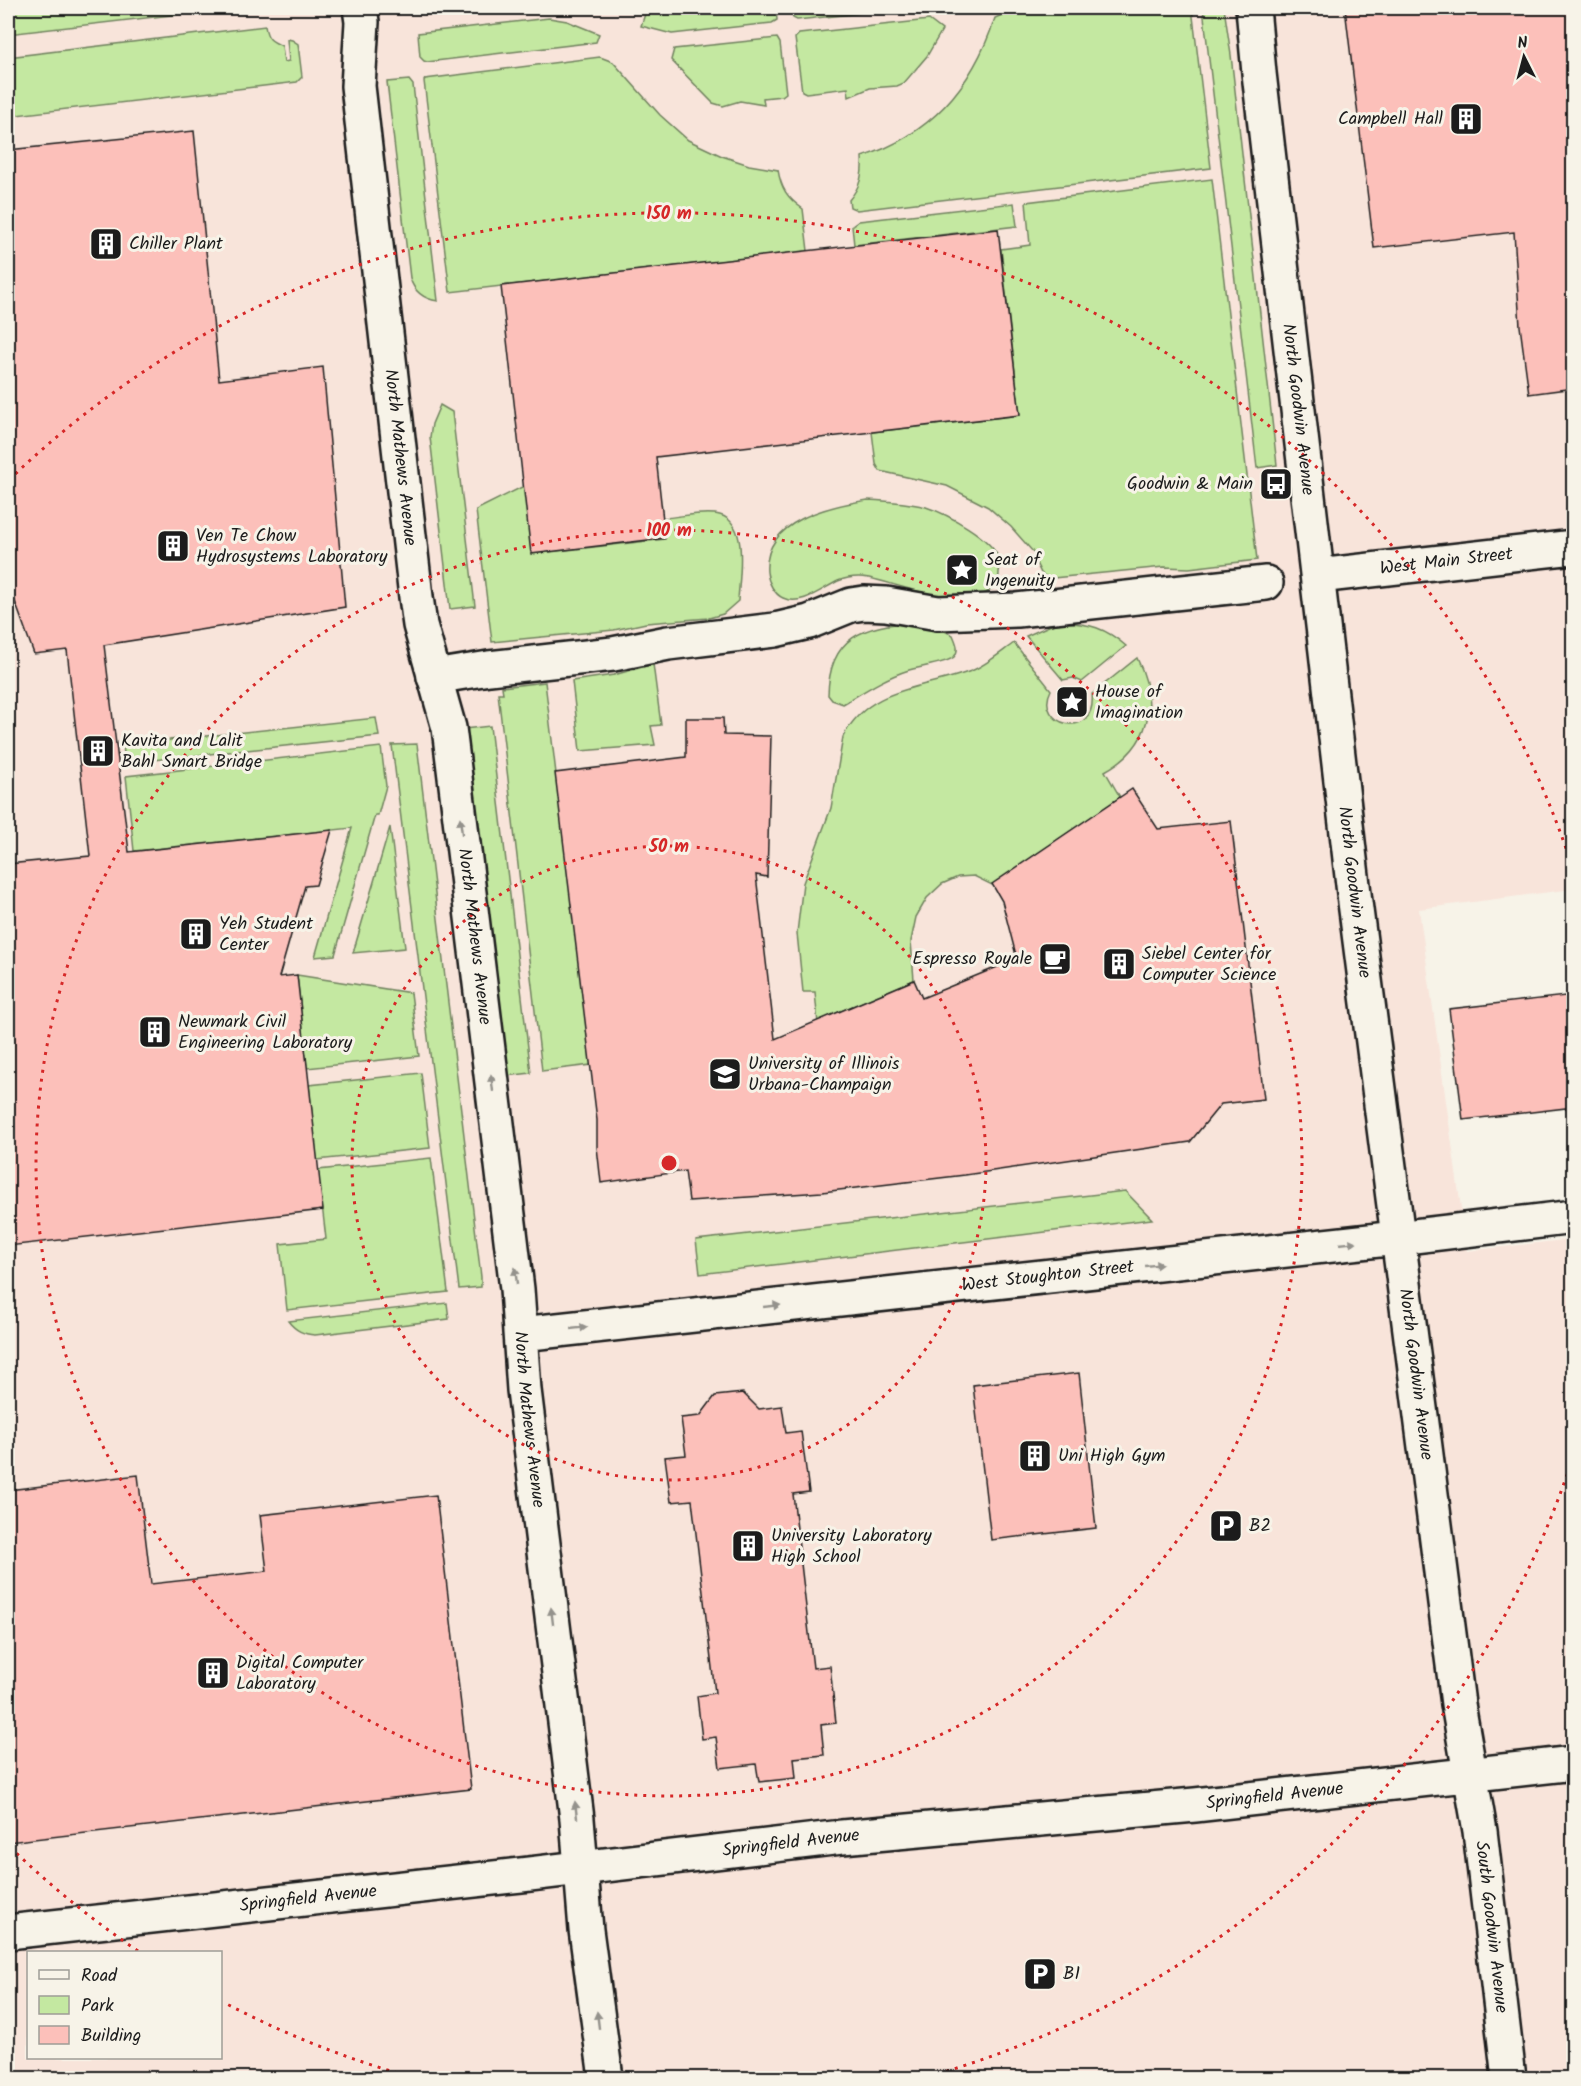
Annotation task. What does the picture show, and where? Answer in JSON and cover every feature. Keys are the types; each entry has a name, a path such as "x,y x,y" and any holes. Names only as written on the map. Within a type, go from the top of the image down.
{"street":[{"name":"North Mathews Avenue","path":"360,8 362,22 358,86 420,625 449,728 518,1290 524,1390 578,1819 586,1930 606,2079"},
{"name":"North Goodwin Avenue","path":"1254,8 1355,902 1458,1704 1470,1774"},
{"name":"West Main Street","path":"1318,576 1574,547"},
{"path":"434,677 489,668 614,654 658,644 775,630 809,622 851,605 864,603 886,604 938,613 1017,610 1266,583"},
{"name":"West Stoughton Street","path":"520,1334 1574,1217"},
{"name":"Springfield Avenue","path":"8,1932 842,1837 1195,1805 1574,1763"},
{"name":"South Goodwin Avenue","path":"1470,1774 1480,1831 1509,2079"}],"shaded area":[{"name":"University of Illinois Urbana-Champaign","path":"8,8 1573,8 1573,889 1419,909 1467,1251 1573,1239 1573,2078 8,2078"}],"green space":[{"path":"8,8 232,8 8,34"},
{"path":"651,8 776,8 777,20 772,23 672,34 641,26 646,11"},
{"path":"790,8 909,8 797,20 793,18"},
{"path":"1041,8 1192,8 1211,168 857,210 850,207 849,200 860,180 862,157 908,136 946,105 975,65 995,18 1011,11"},
{"path":"1203,8 1224,8 1231,55 1277,465 1257,468"},
{"path":"549,18 567,21 599,34 596,42 427,62 420,57 418,33"},
{"path":"929,20 942,30 927,56 904,83 897,86 870,88 849,97 848,88 806,93 802,91 795,38 799,34"},
{"path":"265,26 270,39 282,46 284,62 289,61 287,39 298,44 302,77 297,82 8,116 8,57"},
{"path":"777,38 780,43 786,93 782,96 763,98 764,105 740,101 723,106 713,103 671,60 674,49"},
{"path":"600,57 613,62 660,115 688,140 722,156 749,165 778,170 786,192 803,209 808,251 450,292 425,79"},
{"path":"409,80 413,85 438,301 420,294 410,278 387,82"},
{"path":"1212,179 1257,560 1189,568 1164,567 1053,578 1041,573 1034,553 1011,527 988,507 947,486 880,471 876,464 872,432 1020,415 1001,249 1030,245 1026,202"},
{"path":"1014,203 1017,226 854,245 852,226 859,221"},
{"path":"440,405 452,412 475,606 450,609 430,437 432,424"},
{"path":"524,486 532,554 665,539 663,518 715,514 726,518 734,526 740,550 738,601 723,614 709,618 646,623 614,630 492,642 476,510"},
{"path":"868,500 926,507 967,527 987,543 999,559 999,579 996,585 985,594 953,598 857,577 838,581 797,600 783,598 774,591 767,572 769,554 776,540 787,528 818,512"},
{"path":"914,622 932,625 953,635 957,649 954,657 891,677 843,704 832,700 828,695 830,675 842,647 865,631"},
{"path":"1062,623 1097,628 1112,635 1126,646 1082,682 1073,678 1063,680 1026,636 1051,625"},
{"path":"1014,643 1051,690 1048,702 1051,712 1057,720 1067,724 1085,719 1091,709 1092,694 1137,658 1148,691 1149,707 1146,722 1141,736 1132,749 1105,771 1120,797 992,885 974,876 958,877 942,884 927,898 916,917 911,941 914,980 834,1014 818,1024 815,992 803,992 797,933 803,883 831,808 843,737 854,720 883,698 971,671"},
{"path":"653,664 661,725 651,726 655,745 580,751 572,681 614,675"},
{"path":"545,682 591,1065 542,1071 498,693 503,693 502,687"},
{"path":"376,718 379,736 125,763 123,745"},
{"path":"490,726 531,1073 506,1076 464,729"},
{"path":"417,744 481,1287 459,1289 392,745"},
{"path":"381,747 386,786 378,815 375,815 335,955 315,957 352,828 134,851 126,776"},
{"path":"390,827 405,948 353,953"},
{"path":"297,975 411,993 419,1056 307,1068"},
{"path":"421,1073 430,1148 317,1160 309,1085"},
{"path":"431,1158 448,1292 287,1310 280,1244 326,1239 318,1170"},
{"path":"1125,1191 1152,1219 700,1274 696,1240"},
{"path":"447,1303 449,1319 315,1335 300,1331 288,1321"}],"building":[{"name":"Campbell Hall","path":"1345,8 1574,8 1574,388 1529,394 1520,326 1514,232 1374,248"},
{"path":"194,131 219,380 323,367 345,607 104,645 129,852 332,830 316,885 305,886 279,977 297,975 323,1210 8,1246 8,864 90,856 67,650 34,654 8,582 8,150"},
{"path":"998,229 1020,415 656,457 665,538 531,554 501,286"},
{"name":"Siebel Center for Computer Science","path":"686,718 723,718 724,735 771,736 767,877 756,875 775,1039 914,980 922,998 1017,959 1002,901 992,884 1132,789 1158,829 1231,821 1264,1099 1221,1104 1190,1142 965,1175 822,1192 689,1201 685,1171 601,1183 597,1120 555,773 686,757"},
{"path":"1574,995 1574,1107 1463,1120 1449,1009"},
{"name":"Uni High Gym","path":"1079,1373 1096,1528 991,1540 973,1385"},
{"name":"University Laboratory High School","path":"743,1393 759,1409 782,1406 786,1433 801,1431 809,1492 793,1494 813,1668 830,1666 836,1723 821,1725 824,1755 794,1758 796,1778 759,1782 756,1764 720,1768 716,1737 702,1739 697,1696 715,1693 692,1500 671,1502 665,1457 686,1455 681,1418 700,1416 715,1396"},
{"name":"Digital Computer Laboratory","path":"138,1475 151,1584 267,1571 260,1515 436,1495 471,1789 8,1842 8,1490"}],"place":[{"name":"Campbell Hall","path":"1466,119"},
{"name":"Chiller Plant","path":"106,244"},
{"name":"Goodwin & Main","path":"1276,484"},
{"name":"Ven Te Chow Hydrosystems Laboratory","path":"173,546"},
{"name":"Seat of Ingenuity","path":"962,570"},
{"name":"House of Imagination","path":"1072,702"},
{"name":"Kavita and Lalit Bahl Smart Bridge","path":"98,751"},
{"name":"Yeh Student Center","path":"196,934"},
{"name":"Espresso Royale","path":"1055,959"},
{"name":"Siebel Center for Computer Science","path":"1119,964"},
{"name":"Newmark Civil Engineering Laboratory","path":"155,1032"},
{"name":"University of Illinois Urbana-Champaign","path":"725,1074"},
{"name":"Uni High Gym","path":"1035,1456"},
{"name":"B2","path":"1226,1526"},
{"name":"University Laboratory High School","path":"748,1546"},
{"name":"Digital Computer Laboratory","path":"213,1673"},
{"name":"B1","path":"1040,1974"}]}
